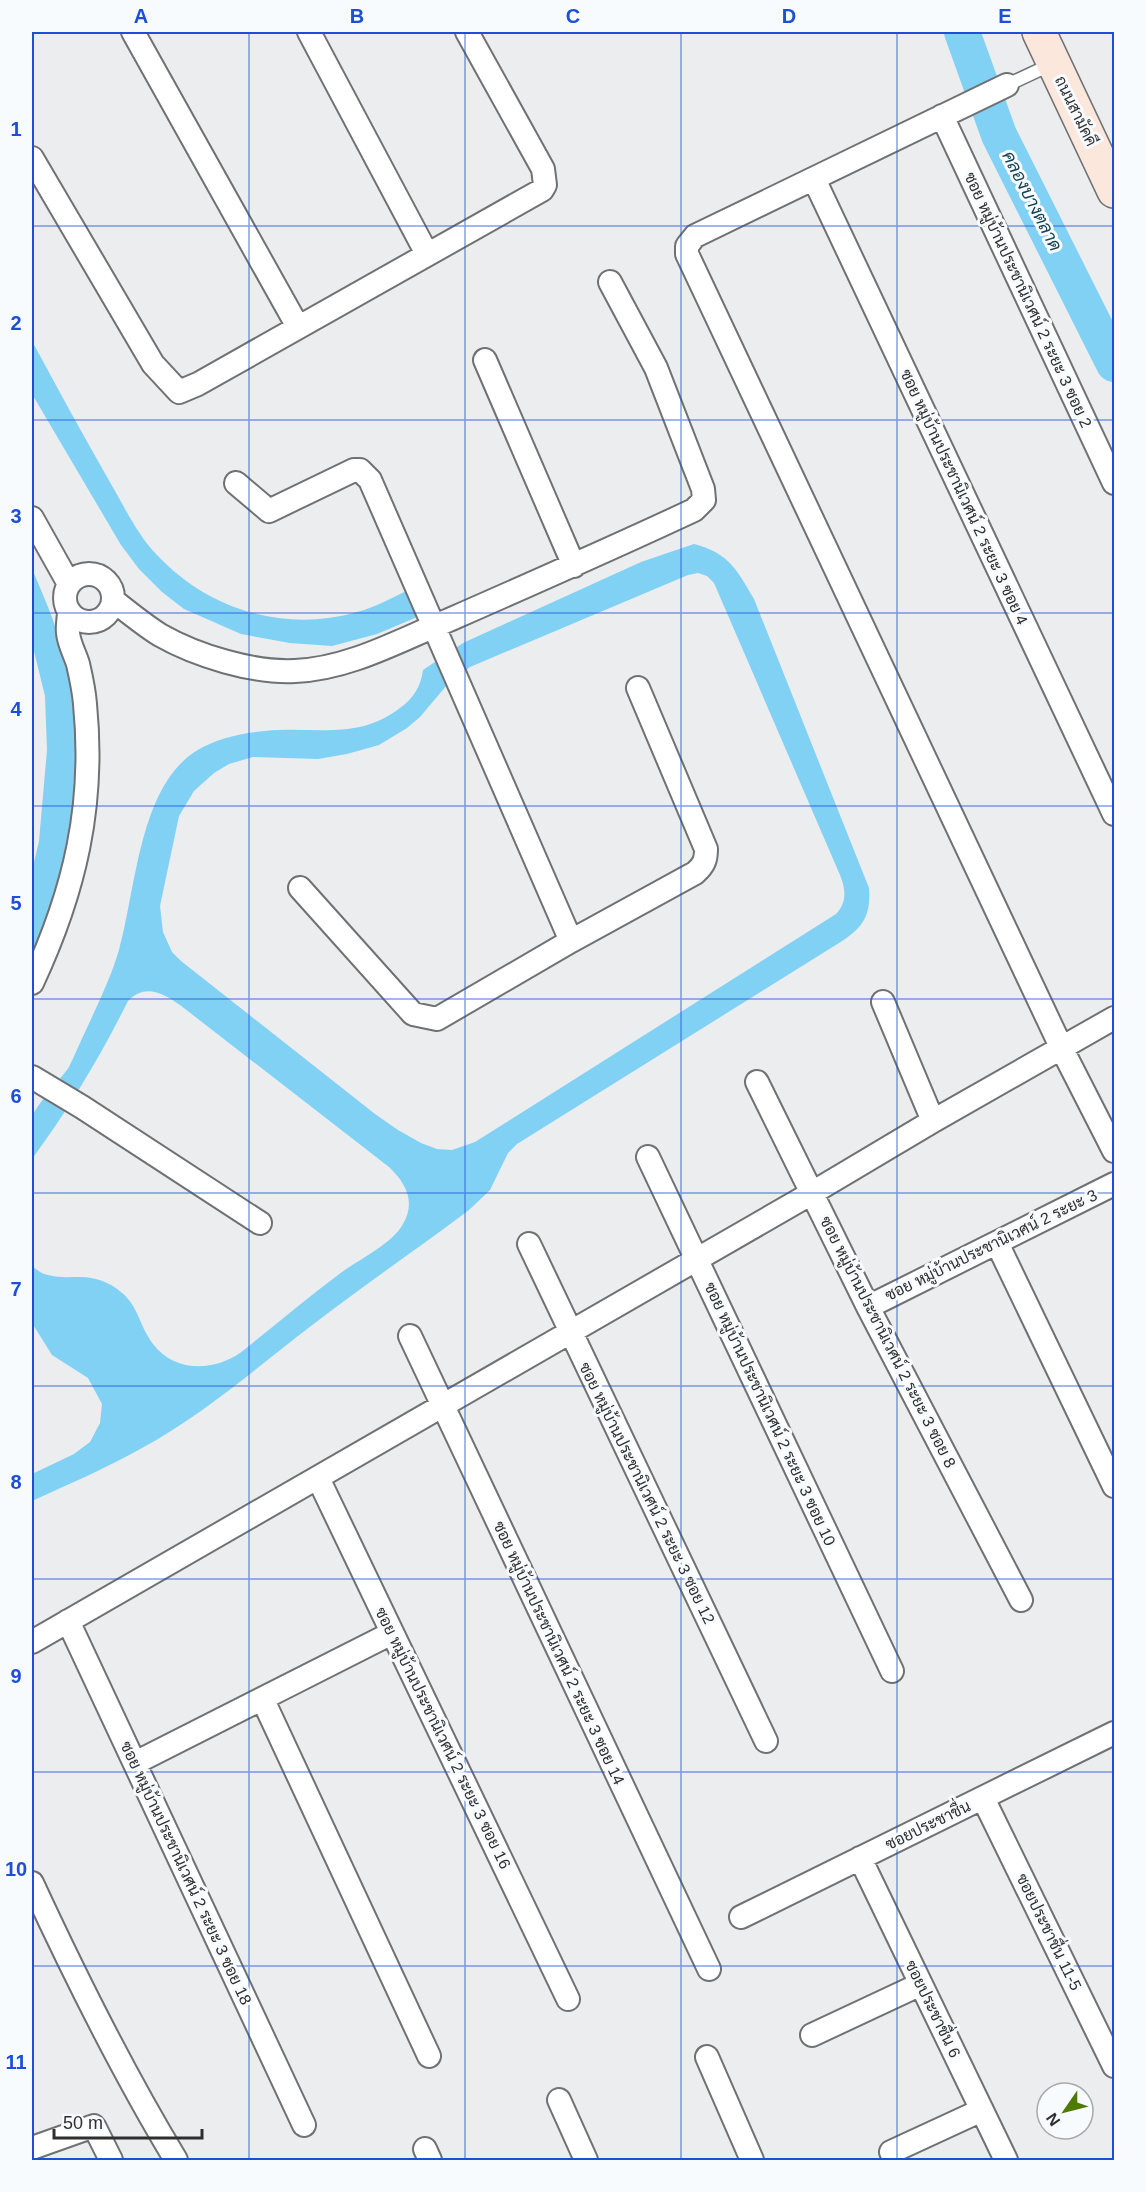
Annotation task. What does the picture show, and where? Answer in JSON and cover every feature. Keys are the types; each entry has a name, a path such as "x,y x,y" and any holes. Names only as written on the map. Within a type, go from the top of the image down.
{"main road":[{"name":"ถนนสามัคคี","path":"1039,32 1114,191"}],"street":[{"path":"133,32 298,327"},
{"path":"309,32 427,254"},
{"path":"32,158 153,364 178,392 198,384 536,195 545,184 543,169 477,35"},
{"path":"1007,85 695,236 687,246 687,254 1062,1049 1114,1151"},
{"name":"ซอย หมู่บ้านประชานิเวศน์ 2 ระยะ 3 ซอย 2","path":"942,116 1114,483"},
{"name":"ซอย หมู่บ้านประชานิเวศน์ 2 ระยะ 3 ซอย 4","path":"814,179 1114,814"},
{"path":"32,982 51,942 61,913 86,812 88,738 84,697 68,633 69,611 65,600 69,584 86,574 94,575 108,584 113,600 161,635 187,648 214,658 272,670 296,671 327,667 371,653 574,566 694,510 704,500 703,489 656,368 610,282"},
{"path":"485,360 574,566"},
{"path":"236,483 269,511 354,470 360,470 370,480 571,941"},
{"path":"32,518 69,584"},
{"path":"69,611 78,619 89,622 100,619 109,611 113,600"},
{"path":"300,888 413,1014 437,1019 571,941 695,873 703,866 706,857 705,849 638,688"},
{"path":"883,1002 933,1121"},
{"path":"32,1642 1114,1018"},
{"path":"36,1080 82,1107 260,1223"},
{"name":"ซอย หมู่บ้านประชานิเวศน์ 2 ระยะ 3 ซอย 8","path":"757,1082 868,1307 1021,1600"},
{"name":"ซอย หมู่บ้านประชานิเวศน์ 2 ระยะ 3 ซอย 10","path":"648,1157 892,1671"},
{"name":"ซอย หมู่บ้านประชานิเวศน์ 2 ระยะ 3","path":"868,1307 1114,1184"},
{"path":"998,1243 1114,1486"},
{"name":"ซอย หมู่บ้านประชานิเวศน์ 2 ระยะ 3 ซอย 12","path":"529,1245 766,1741"},
{"name":"ซอย หมู่บ้านประชานิเวศน์ 2 ระยะ 3 ซอย 14","path":"410,1336 709,1969"},
{"name":"ซอย หมู่บ้านประชานิเวศน์ 2 ระยะ 3 ซอย 16","path":"318,1478 568,1999"},
{"name":"ซอย หมู่บ้านประชานิเวศน์ 2 ระยะ 3 ซอย 18","path":"68,1621 304,2125"},
{"path":"135,1763 392,1633"},
{"path":"263,1700 429,2056"},
{"name":"ซอยประชาชื่น","path":"741,1917 982,1798 1113,1737"},
{"name":"ซอยประชาชื่น 11-5","path":"982,1798 1114,2066"},
{"name":"ซอยประชาชื่น 6","path":"860,1858 1006,2160"},
{"path":"32,1883 85,1996 141,2103 176,2160"},
{"path":"812,2035 921,1984"},
{"path":"707,2056 752,2160"},
{"path":"559,2100 586,2160"},
{"path":"891,2152 982,2110"},
{"path":"32,2148 94,2126 111,2160"}],"lane":[{"path":"1007,85 1053,63"}],"water":[{"path":"32,341 138,531 158,556 178,575 224,603 276,618 303,620 330,618 378,605 411,589 422,615 377,634 332,646 290,643 241,634 184,609 162,592 139,569 121,545 32,394"},
{"path":"694,544 716,552 731,564 742,579 754,599 869,888 869,906 864,920 854,932 839,943 517,1144 508,1153 490,1190 469,1210 187,1420 129,1455 32,1501 32,1474 74,1454 90,1442 100,1423 102,1404 88,1378 52,1355 32,1323 32,1266 40,1272 56,1277 94,1278 111,1285 133,1305 148,1336 162,1353 183,1364 207,1366 230,1359 240,1353 342,1272 392,1238 403,1224 409,1208 404,1186 389,1167 180,1005 161,994 147,991 141,992 128,1001 83,1082 32,1159 32,1118 42,1100 69,1067 108,980 125,926 142,842 162,789 177,767 196,751 221,739 265,731 352,728 368,725 384,718 405,704 412,696 418,687 423,670 463,643 641,562","holes":["698,573 707,576 714,583 840,875 844,896 842,905 836,914 475,1142 452,1150 437,1149 421,1143 375,1114 172,952 163,932 160,906 179,816 194,791 214,773 229,764 253,757 318,759 379,745 420,717 447,685 470,667 688,575"]},
{"path":"32,569 57,630 67,668 74,720 76,773 72,826 63,878 32,960 32,871 39,841 47,750 45,696 32,643"}],"waterway":[{"name":"คลองบางตลาด","path":"962,32 999,135 1114,364"}]}
